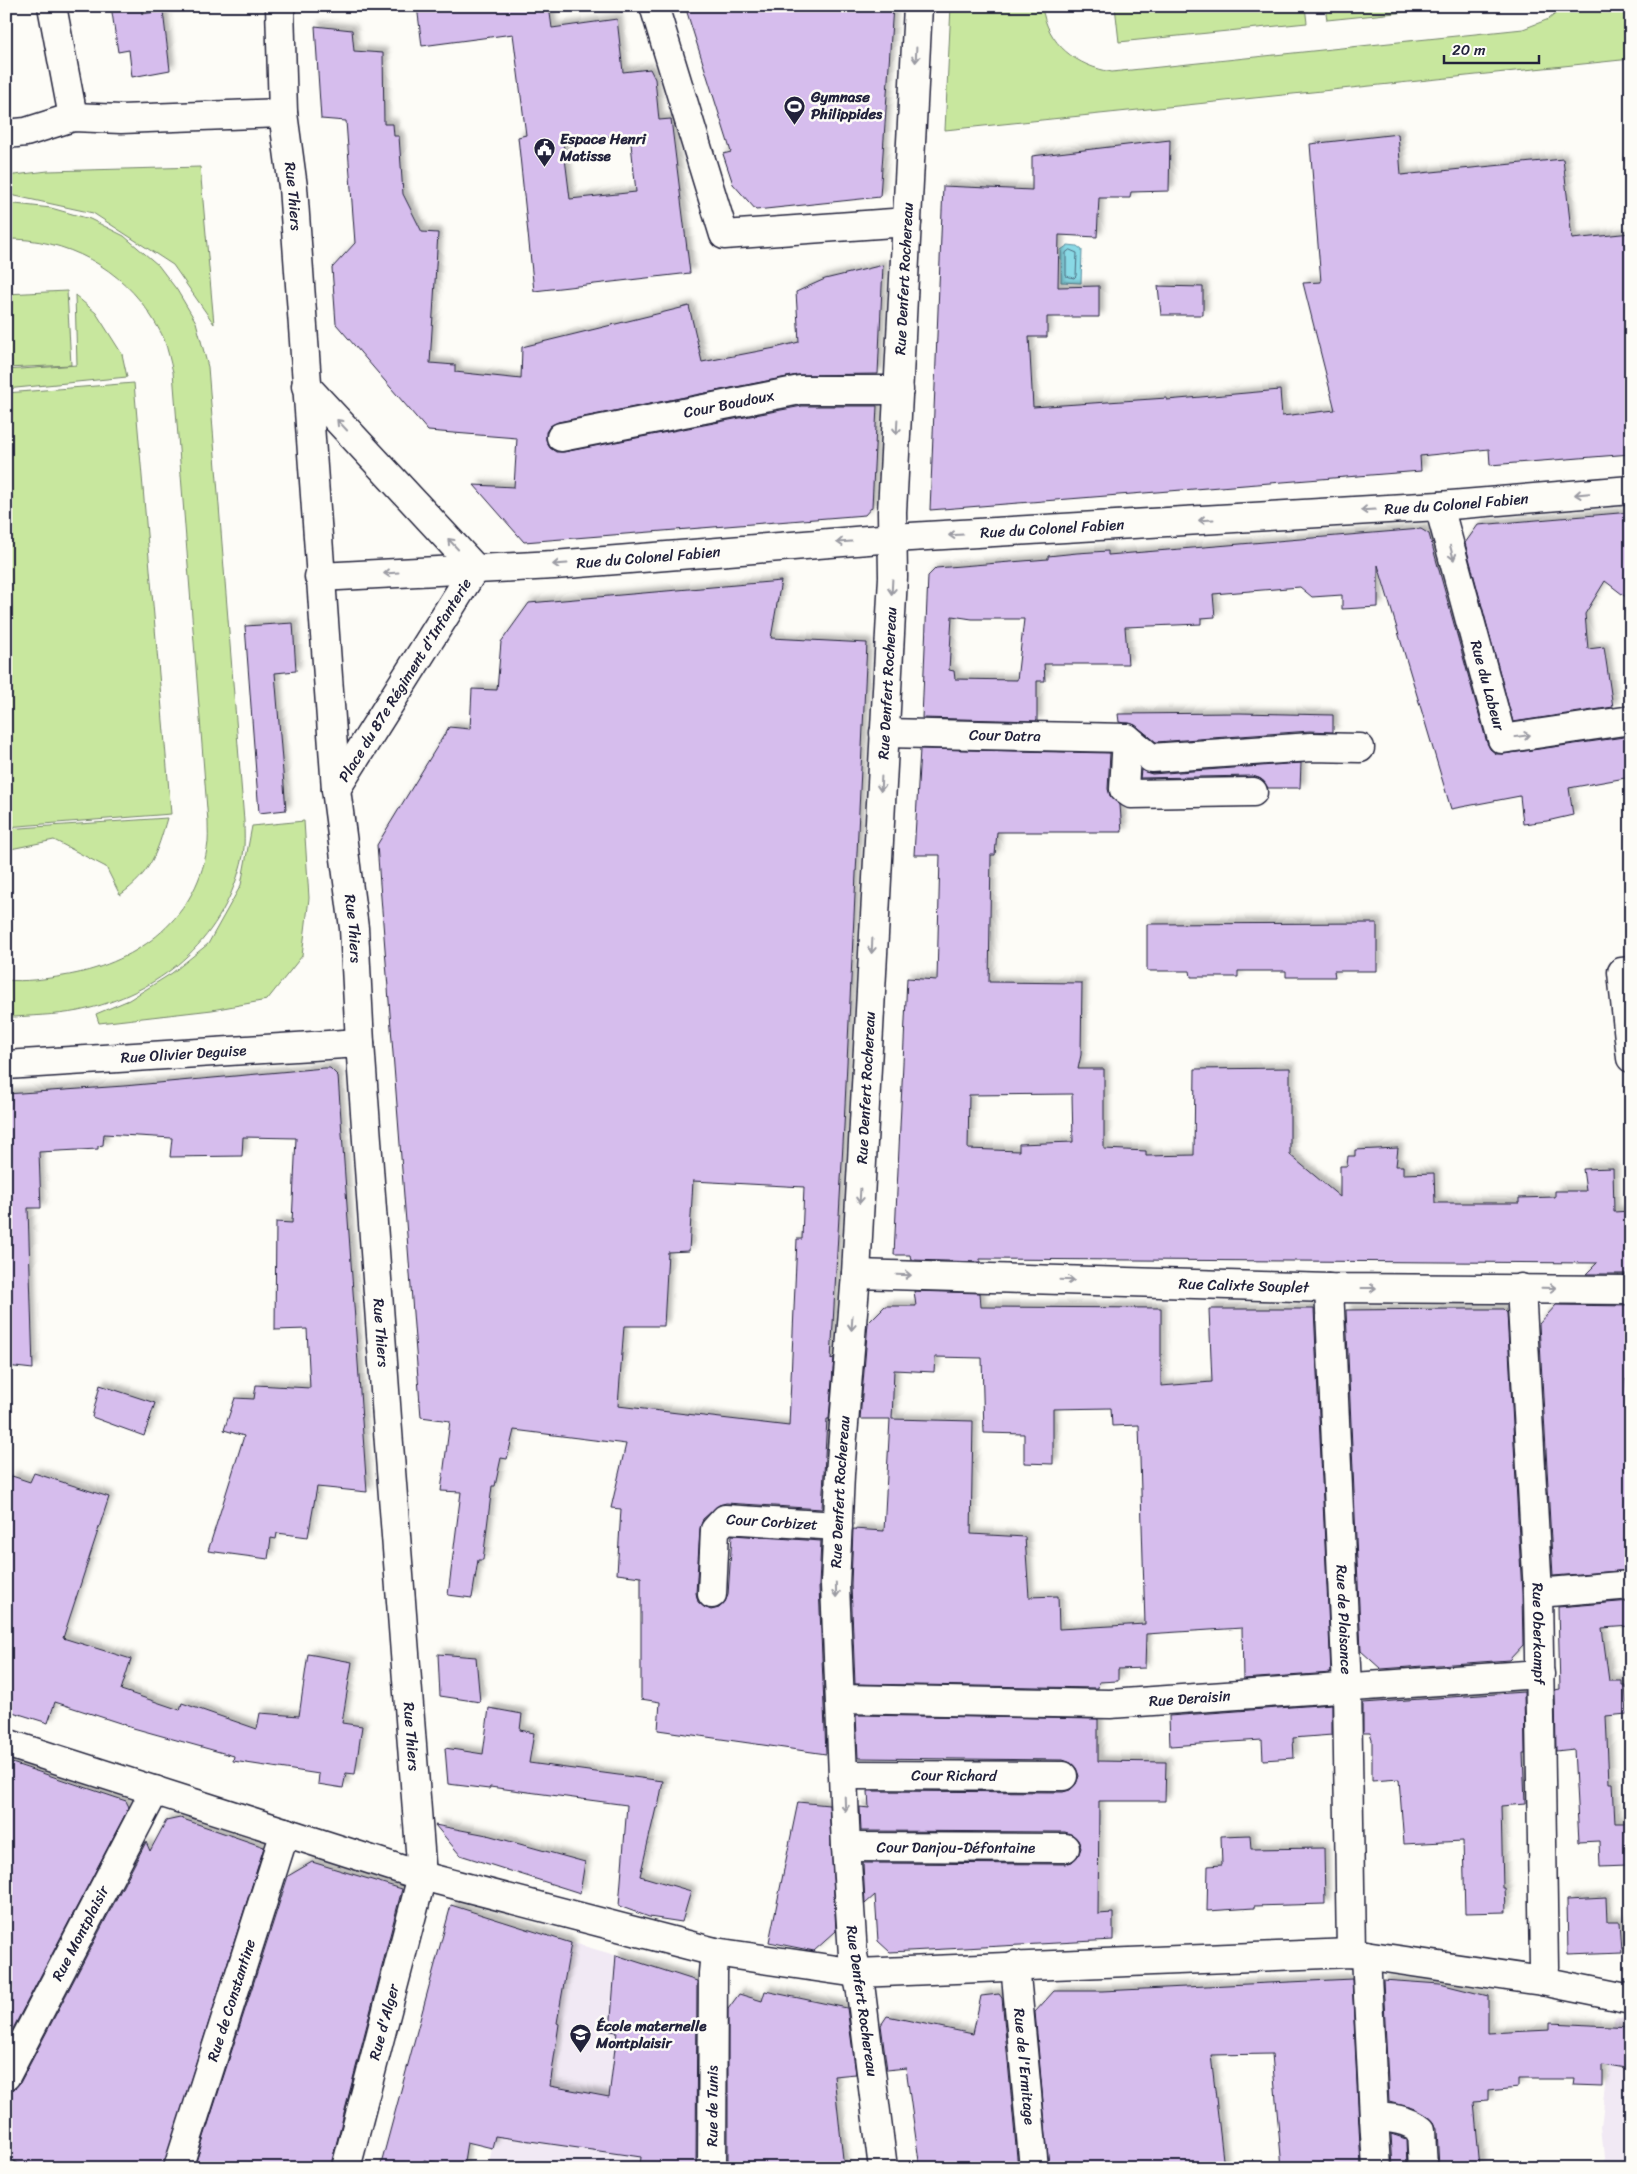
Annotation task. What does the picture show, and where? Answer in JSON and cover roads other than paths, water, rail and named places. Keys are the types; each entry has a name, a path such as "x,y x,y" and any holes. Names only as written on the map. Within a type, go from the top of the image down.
{"street":[{"path":"52,6 73,117"},
{"name":"Rue Thiers","path":"280,6 282,113 293,187 306,386"},
{"path":"654,6 724,235 907,222"},
{"name":"Rue Denfert Rochereau","path":"883,2168 861,1992 853,1955 846,1847 835,1585 856,1274 893,577 892,512 918,6"},
{"path":"6,134 26,132 73,117 121,119 282,113"},
{"name":"Place du 87e Régiment d'Infanterie","path":"306,386 475,568"},
{"name":"Place du 87e Régiment d'Infanterie","path":"306,386 336,790"},
{"name":"Cour Boudoux","path":"561,436 800,390 899,390"},
{"name":"Rue du Colonel Fabien","path":"475,568 554,565 893,538 1439,506 1631,490"},
{"name":"Rue du Labeur","path":"1439,506 1502,739 1631,720"},
{"name":"Place du 87e Régiment d'Infanterie","path":"319,577 475,568"},
{"name":"Place du 87e Régiment d'Infanterie","path":"336,790 475,568"},
{"name":"Cour Datra","path":"884,733 1127,738"},
{"path":"1127,738 1152,758 1311,747 1360,748"},
{"path":"1127,738 1124,790 1131,794 1253,792"},
{"name":"Rue Thiers","path":"336,790 354,928 360,1043 422,1876"},
{"path":"1631,970 1622,972 1631,1058"},
{"name":"Rue Olivier Deguise","path":"6,1065 360,1043"},
{"name":"Rue Calixte Souplet","path":"856,1274 1329,1288 1631,1290"},
{"name":"Rue de Plaisance","path":"1329,1288 1359,1954 1377,2168"},
{"name":"Rue Oberkampf","path":"1521,1288 1538,1593 1544,1966 1542,1981"},
{"name":"Cour Corbizet","path":"712,1594 715,1530 725,1519 838,1526"},
{"path":"1538,1593 1631,1585"},
{"name":"Rue Deraisin","path":"840,1699 1110,1704 1540,1674"},
{"path":"6,1743 422,1876 715,1952 856,1973 1359,1954 1542,1981 1631,1999"},
{"name":"Cour Richard","path":"844,1775 1063,1776"},
{"name":"Rue Montplaisir","path":"6,2076 155,1790"},
{"name":"Rue de Constantine","path":"178,2168 285,1832"},
{"name":"Cour Danjou-Défontaine","path":"846,1847 1066,1848"},
{"name":"Rue d'Alger","path":"346,2168 422,1876"},
{"name":"Rue de Tunis","path":"712,2168 713,1972 715,1952"},
{"name":"Rue de l'Ermitage","path":"1015,1966 1034,2168"},
{"path":"1374,2117 1411,2123 1421,2130 1424,2168"}],"water":[{"path":"1068,245 1077,246 1082,250 1081,283 1061,282 1061,250"}],"place":[{"name":"Gymnase Philippides","path":"795,125"},
{"name":"Espace Henri Matisse","path":"544,167"},
{"name":"École maternelle Montplaisir","path":"580,2054"}]}
